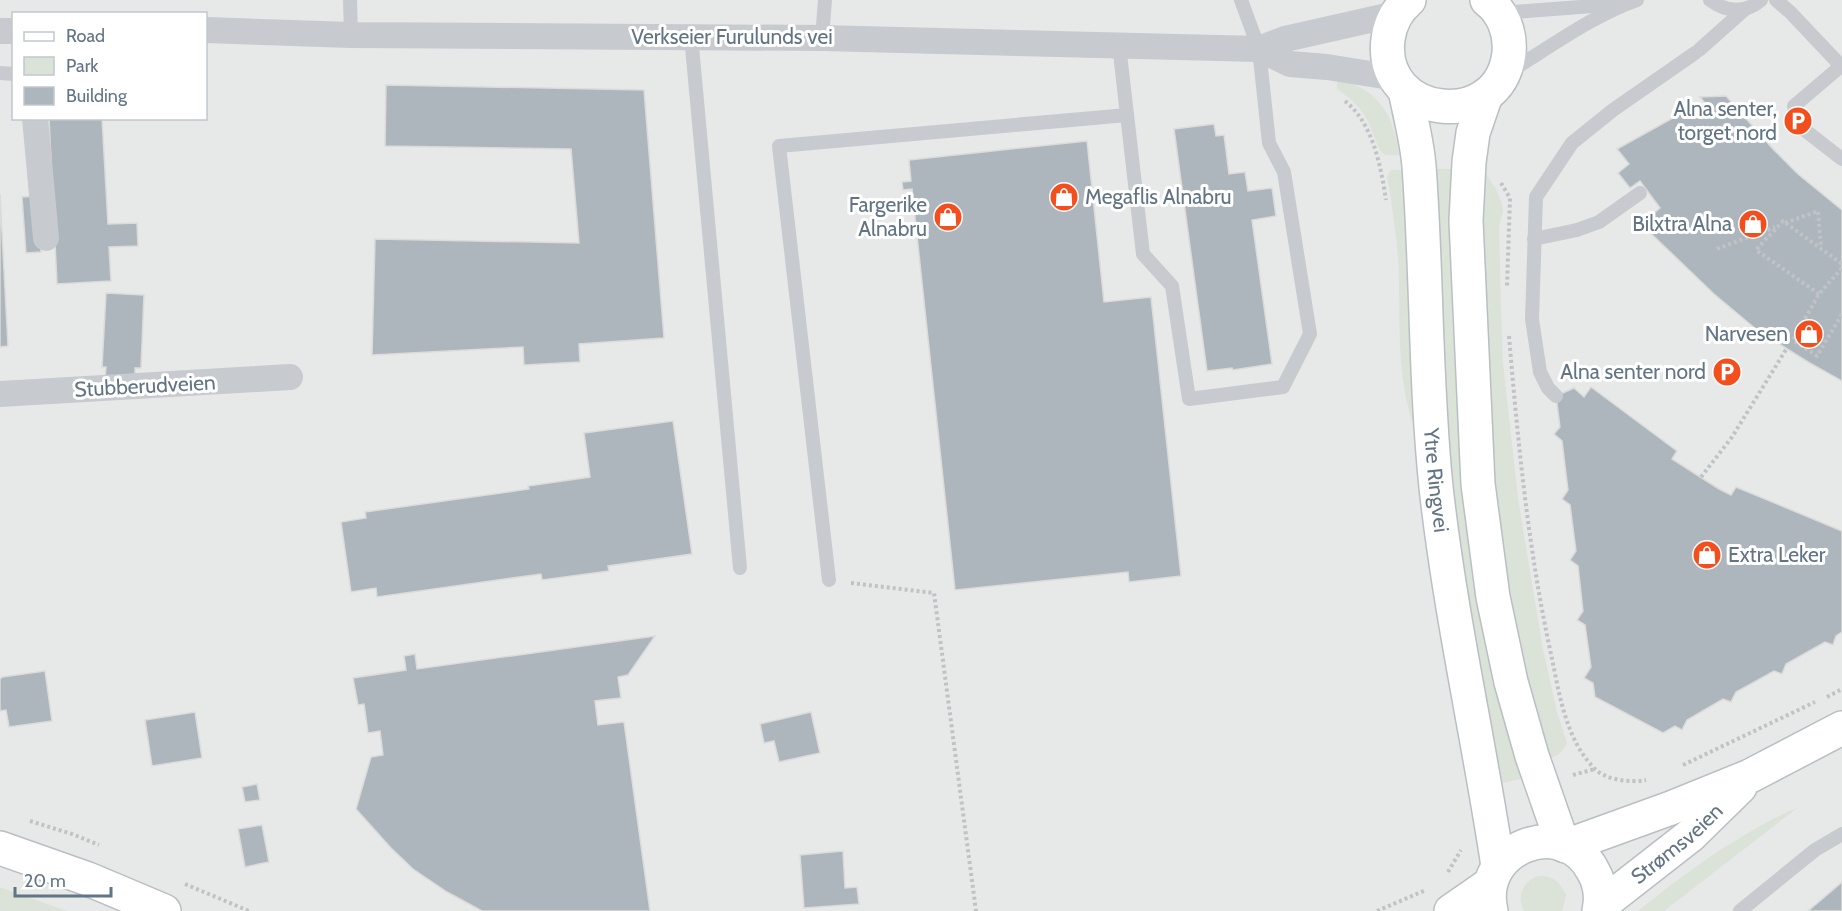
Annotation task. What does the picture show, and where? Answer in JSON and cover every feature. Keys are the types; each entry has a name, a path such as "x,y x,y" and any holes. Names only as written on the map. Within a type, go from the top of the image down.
{"main road":[{"name":"Ytre Ringvei","path":"1492,4 1507,28 1510,44 1508,61 1473,133 1468,162 1466,221 1478,484 1493,597 1510,682 1532,756 1565,845"},
{"name":"Ytre Ringvei","path":"1403,7 1389,30 1387,46 1389,63 1401,84 1419,164 1427,362 1437,487 1493,887"},
{"path":"1401,84 1419,100 1436,106 1453,107 1470,104 1494,86"},
{"name":"Strømsveien","path":"1565,845 1671,808 1750,776 1842,728"},
{"name":"Strømsveien","path":"1599,909 1691,835 1750,776"},
{"path":"1442,899 1493,887 1508,855 1520,847 1541,842 1565,845 1579,853 1590,864 1597,877 1600,892 1599,909"},
{"path":"0,848 88,879 164,911"}],"street":[{"name":"Verkseier Furulunds vei","path":"207,30 351,35 822,38 1259,49 1285,39 1403,7"},
{"name":"Verkseier Furulunds vei","path":"1259,49 1290,64 1348,70 1401,84"},
{"path":"35,120 45,238"},
{"name":"Stubberudveien","path":"0,394 290,377"}],"lane":[{"path":"350,0 351,35"},
{"path":"822,38 825,0"},
{"path":"1119,45 1143,254 1172,286 1189,399 1283,387 1310,334 1284,172 1269,143 1259,49 1240,0"},
{"path":"1710,0 1719,7 1744,10"},
{"path":"1556,396 1548,388 1540,372 1532,319 1536,197 1572,143 1613,110 1697,51 1744,10 1761,0"},
{"path":"1776,0 1842,67 1794,106 1797,124 1842,159"},
{"path":"1492,4 1631,2"},
{"path":"1494,86 1631,2"},
{"path":"691,36 740,568"},
{"path":"829,580 779,146 1127,115"},
{"path":"1534,239 1577,230 1599,222 1640,194"},
{"path":"1740,911 1815,850 1842,834"}],"path":[{"path":"1341,98 1360,116 1372,141 1379,164 1386,205"},
{"path":"1508,291 1510,198"},
{"path":"1718,249 1818,211 1821,247"},
{"path":"1819,294 1756,250 1783,221 1842,266 1819,294 1793,340 1817,356 1841,317"},
{"path":"1509,335 1530,544 1544,624 1564,711 1574,738 1595,769 1614,778 1643,781 1653,778"},
{"path":"1701,477 1732,436 1787,348"},
{"path":"829,580 934,593 976,911"},
{"path":"1673,770 1842,688"},
{"path":"1562,778 1595,769"},
{"path":"1447,872 1458,858 1463,845"},
{"path":"1377,911 1442,899"}],"shaded area":[{"path":"0,0 1842,0 1842,911 68,911 0,887"}],"green space":[{"path":"1337,82 1363,89 1383,107 1395,134 1399,155 1386,155 1381,152 1361,110 1337,89"},
{"path":"1430,169 1455,169 1451,226 1452,317 1460,449 1524,778 1502,783 1478,668 1455,512 1444,397"},
{"path":"1391,170 1401,170 1405,206 1419,438 1407,401 1401,362 1398,256 1387,177"},
{"path":"1483,170 1496,189 1503,211 1499,226 1503,363 1518,499 1543,650 1557,712 1567,743 1560,753 1549,759 1536,721 1508,598 1496,503 1480,259"},
{"path":"1797,808 1664,911 1638,911 1714,854 1756,828"},
{"path":"1538,876 1552,878 1561,886 1566,895 1562,911 1524,911 1521,900 1522,890 1528,882"},
{"path":"0,887 68,911 0,911"}],"building":[{"path":"386,85 644,90 664,338 579,344 580,362 524,365 523,347 372,355 375,239 579,243 571,149 385,146"},
{"path":"1726,96 1798,174 1842,210 1842,381 1757,330 1714,294 1641,224 1660,208 1640,181 1630,188 1618,173 1629,164 1617,149 1696,105 1701,111 1708,107 1700,97"},
{"path":"49,120 102,120 108,224 137,223 138,246 109,247 111,281 57,284"},
{"path":"1214,124 1216,136 1224,135 1229,174 1245,172 1248,191 1272,188 1276,216 1252,220 1272,364 1207,371 1174,129"},
{"path":"1087,141 1104,302 1151,297 1181,576 1129,582 1128,572 955,590 912,189 903,190 902,182 911,181 909,160"},
{"path":"0,194 8,346 0,347"},
{"path":"37,196 41,252 26,253 22,197"},
{"path":"106,293 144,295 141,368 135,368 135,380 105,379 106,367 102,367"},
{"name":"Extra Leker","path":"1591,387 1677,451 1672,459 1719,489 1731,495 1736,487 1842,531 1842,632 1836,636 1833,645 1825,642 1786,664 1782,674 1774,671 1736,692 1731,702 1723,699 1687,720 1682,730 1675,726 1663,733 1595,697 1593,683 1584,678 1591,667 1585,625 1577,620 1583,611 1578,566 1570,560 1576,551 1570,505 1562,499 1568,490 1562,441 1554,434 1560,427 1556,396 1574,388 1584,397"},
{"path":"673,421 692,554 608,566 609,571 542,580 541,574 377,597 376,588 351,592 341,522 366,518 365,512 529,489 528,486 590,477 584,433"},
{"path":"655,636 628,675 618,677 621,698 595,701 598,725 624,722 650,911 482,911 447,892 413,869 356,809 371,757 383,755 380,731 368,733 364,704 358,705 353,678 406,670 404,656 415,654 417,669"},
{"path":"45,671 52,721 9,727 6,710 0,711 0,679"},
{"path":"195,712 202,758 152,766 145,720"},
{"path":"811,712 820,753 779,762 774,741 764,743 760,724"},
{"path":"257,784 260,800 245,802 242,787"},
{"path":"262,825 269,862 245,867 238,829"},
{"path":"843,851 845,888 857,887 859,904 804,908 800,855"},
{"path":"1842,882 1842,911 1808,911"}],"place":[{"name":"Alna senter, torget nord","path":"1798,121"},
{"name":"Megaflis Alnabru","path":"1064,197"},
{"name":"Fargerike Alnabru","path":"948,217"},
{"name":"Bilxtra Alna","path":"1753,224"},
{"name":"Narvesen","path":"1809,334"},
{"name":"Alna senter nord","path":"1727,372"},
{"name":"Extra Leker","path":"1707,555"}]}
